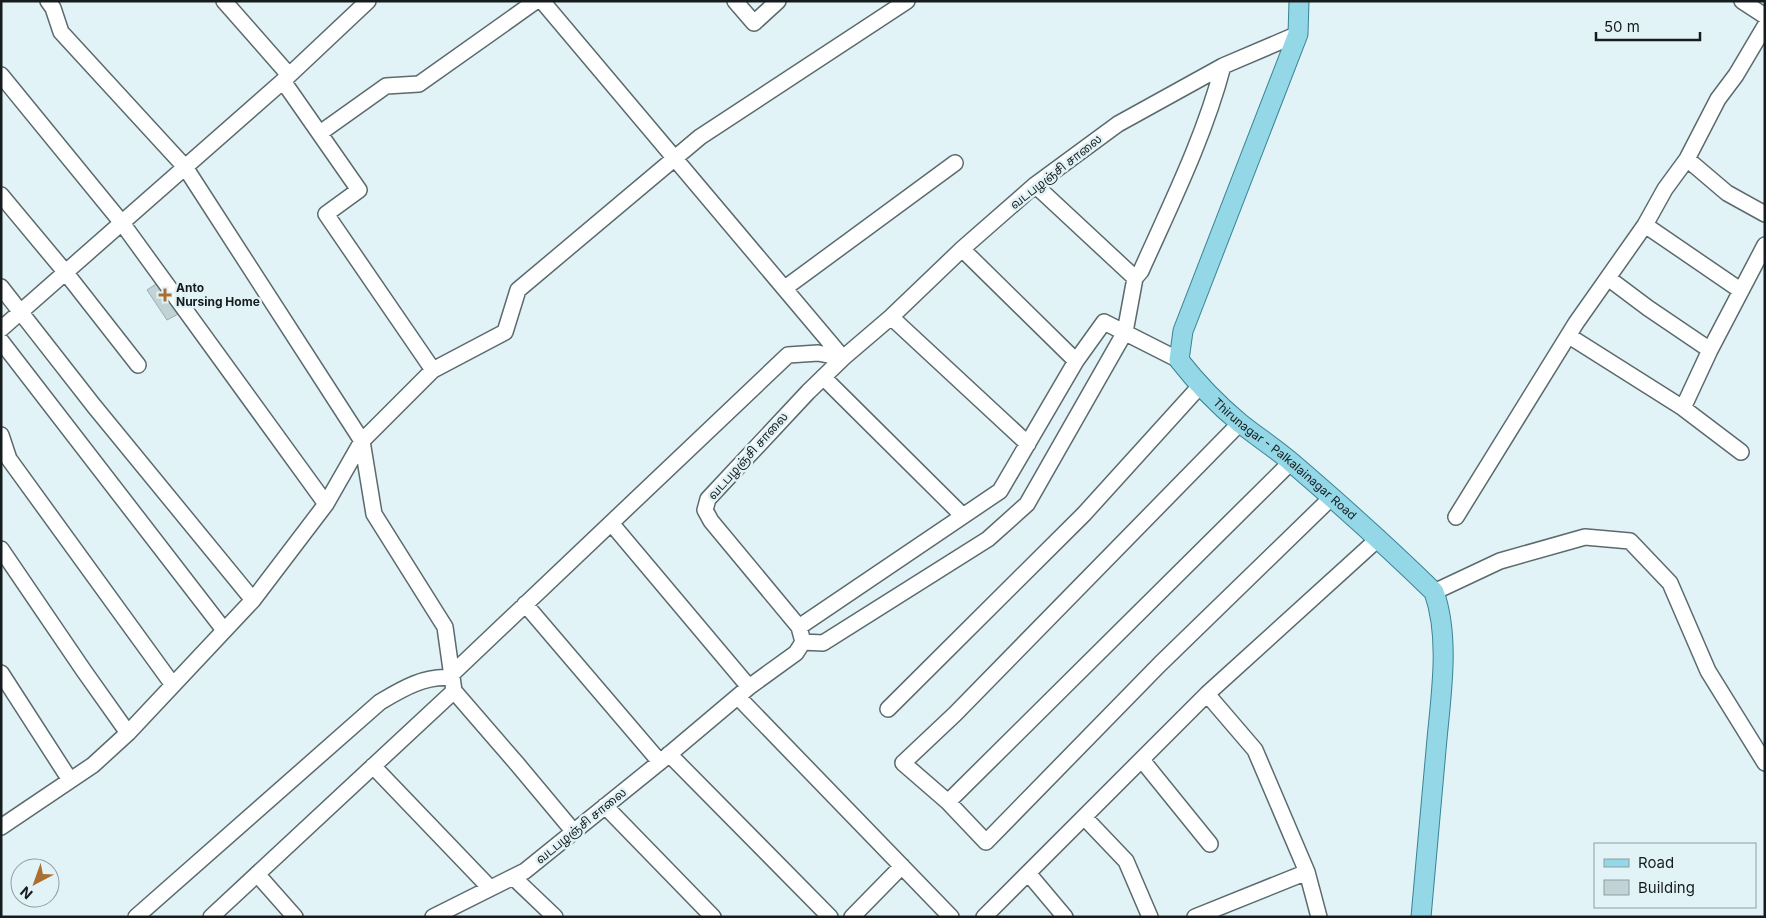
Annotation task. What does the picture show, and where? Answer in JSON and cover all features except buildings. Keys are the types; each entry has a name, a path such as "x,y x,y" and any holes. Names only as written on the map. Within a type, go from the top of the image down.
{"main road":[{"path":"1179,360 1183,331 1298,34 1303,2"},
{"name":"Thirunagar - Palkalainagar Road","path":"1179,360 1200,386 1240,423 1291,462 1332,497 1379,538 1434,592"},
{"path":"1421,917 1443,668 1441,622 1434,592"}],"street":[{"path":"48,1 53,8 62,32 185,168 362,442 374,514 445,627 453,681 518,765 574,832"},
{"path":"224,1 286,78 320,133 359,190 326,214 433,370"},
{"path":"1,329 286,78 368,1"},
{"path":"320,133 386,86 419,84 536,1"},
{"path":"542,1 844,358"},
{"path":"735,1 754,23 778,1"},
{"path":"1,827 93,765 128,733 252,600 326,504 362,442 433,370 506,332 518,290 700,137 906,1"},
{"path":"1742,1 1765,16"},
{"path":"1456,517 1569,336 1645,225 1666,189 1687,159 1718,99 1736,75 1765,26"},
{"name":"வடபழஞ்சி சாலை","path":"440,916 525,871 744,692 796,653 803,642 799,627 711,521 705,510 708,499 808,392 891,317 962,248 1034,185 1118,124 1223,66 1298,34"},
{"path":"803,642 823,643 988,540 1027,504 1125,332 1134,278 1141,271 1195,149 1214,99 1223,66"},
{"path":"1,75 122,223 326,504"},
{"path":"1687,159 1727,193 1765,214"},
{"path":"785,288 955,163"},
{"path":"1034,185 1134,278"},
{"path":"1,195 66,272 138,365"},
{"path":"1645,225 1740,290"},
{"path":"1683,408 1740,290 1765,245"},
{"path":"962,248 1076,361"},
{"path":"1608,278 1710,350"},
{"path":"1,287 94,406 252,600"},
{"path":"891,317 1028,444"},
{"path":"799,627 1000,491 1076,361 1104,322 1179,360"},
{"path":"1569,336 1683,408 1741,452"},
{"path":"1,341 224,630"},
{"path":"211,917 373,766 526,604 788,355 818,353 844,358"},
{"path":"823,378 962,516"},
{"path":"888,709 1084,514 1200,386"},
{"path":"1240,423 955,714 903,763 948,802 986,842 1160,664 1332,497"},
{"path":"1,435 10,459 173,685"},
{"path":"948,802 1291,462"},
{"path":"611,523 744,692 902,866 951,917"},
{"path":"1434,592 1500,561 1585,537 1630,541 1670,583 1708,671 1765,763"},
{"path":"984,917 1207,694 1379,538"},
{"path":"1,549 128,733"},
{"path":"526,604 665,758 830,917"},
{"path":"1,673 70,780"},
{"path":"136,917 380,702 412,684 443,677 453,681"},
{"path":"1207,694 1255,750 1307,872 1319,917"},
{"path":"1142,760 1210,844"},
{"path":"373,766 490,888"},
{"path":"606,806 713,917"},
{"path":"1084,816 1126,860 1150,917"},
{"path":"852,917 902,866"},
{"path":"1195,917 1217,913 1307,872"},
{"path":"1028,873 1065,917"},
{"path":"257,874 295,917"},
{"path":"513,877 555,917"}],"place":[{"name":"Anto Nursing Home","path":"165,295"}]}
